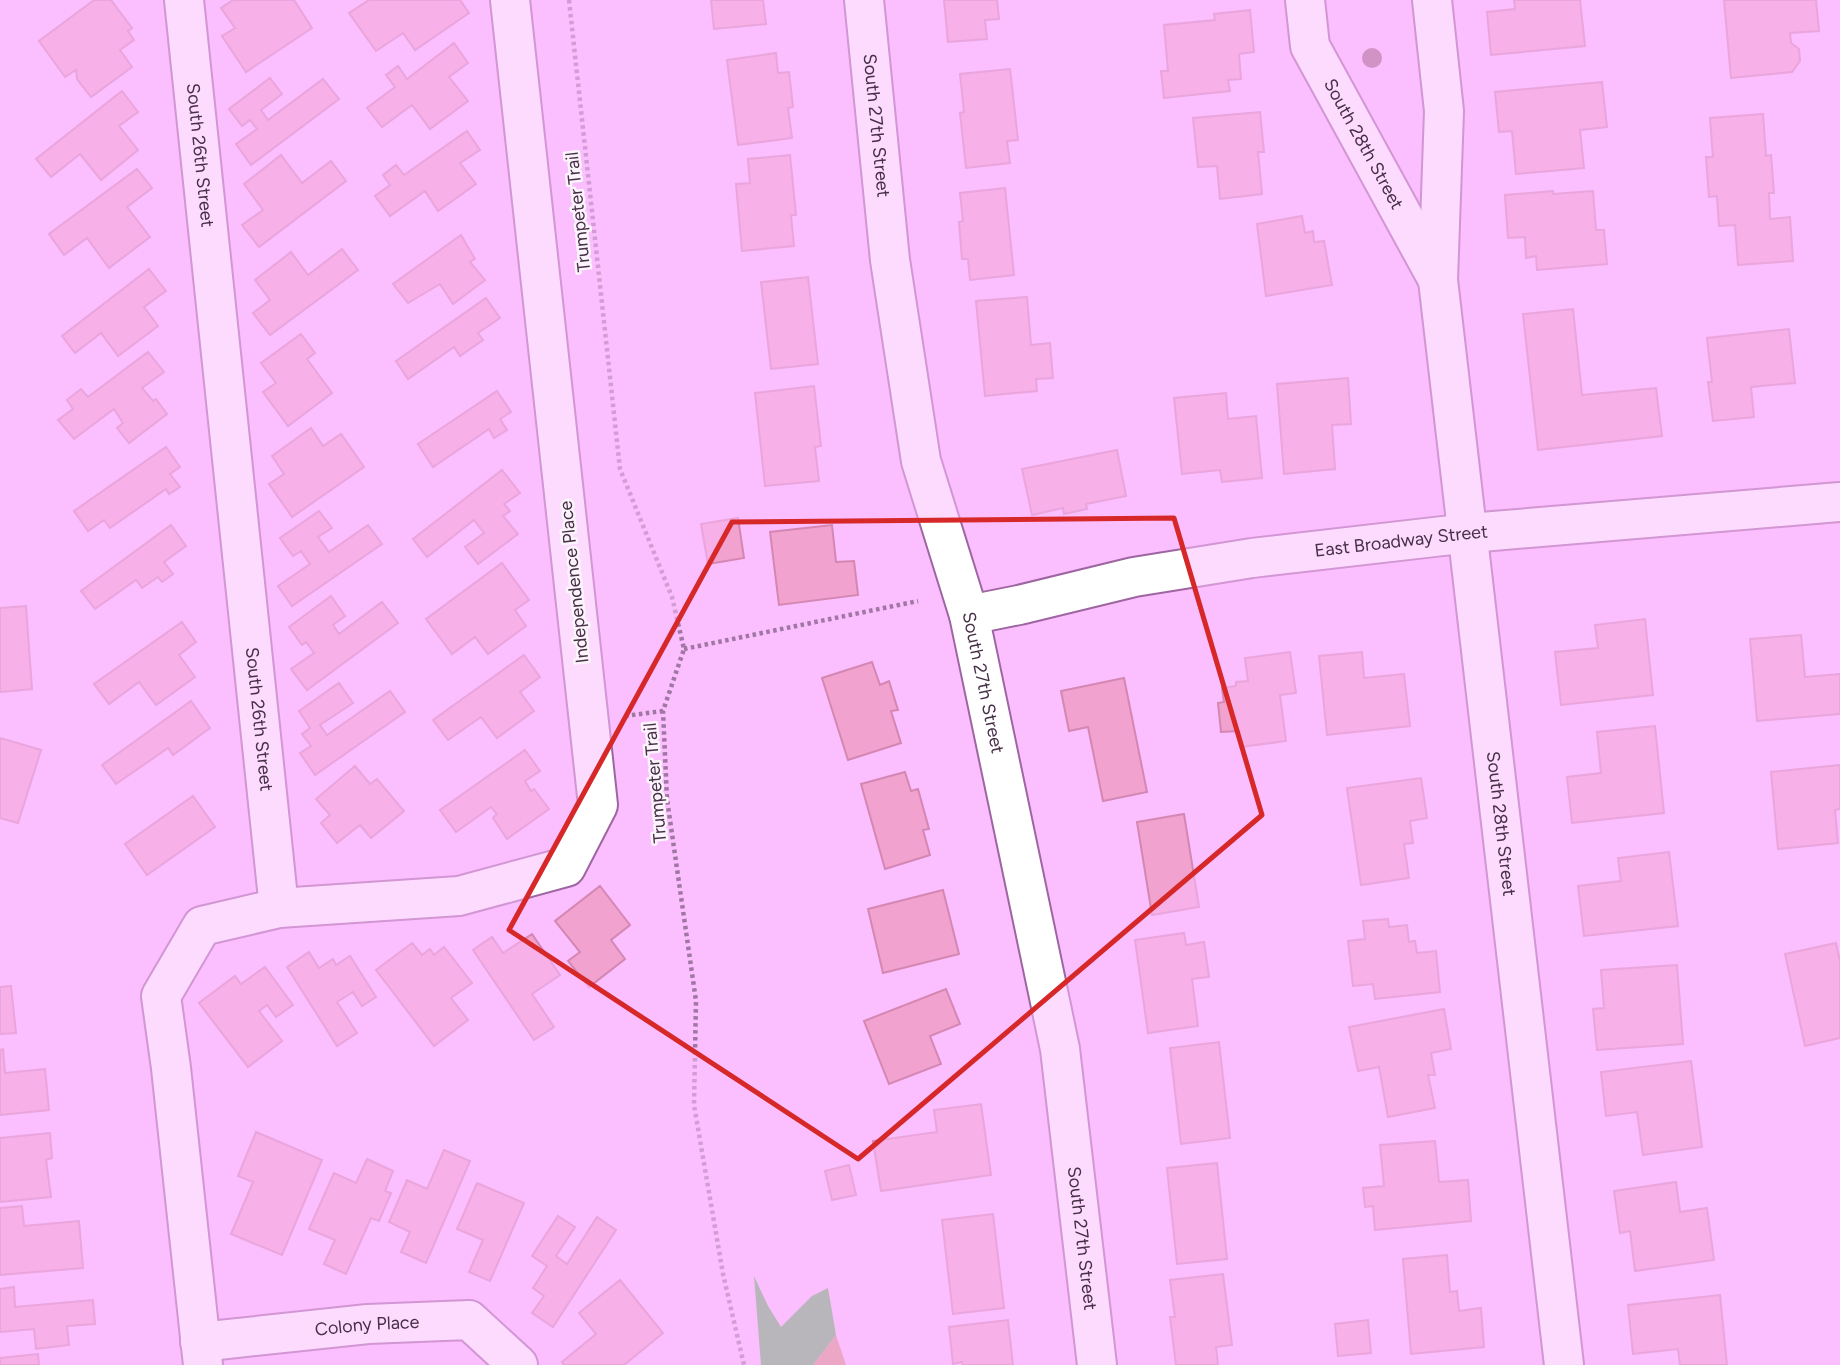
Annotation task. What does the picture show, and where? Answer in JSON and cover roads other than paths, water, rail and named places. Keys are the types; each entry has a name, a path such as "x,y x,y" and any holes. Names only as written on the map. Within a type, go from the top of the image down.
{"street":[{"name":"South 26th Street","path":"184,0 279,908"},
{"name":"Independence Place","path":"279,908 459,896 566,867 598,805 510,0"},
{"name":"South 27th Street","path":"864,0 890,260 921,461 969,615 1060,1049 1097,1365"},
{"name":"South 28th Street","path":"1305,0 1310,46 1438,280"},
{"name":"South 28th Street","path":"1432,0 1444,111 1438,280 1564,1365"},
{"name":"East Broadway Street","path":"969,615 1160,573 1252,558 1469,533 1840,502"},
{"path":"201,1353 172,1068 161,996 202,926 279,908"},
{"name":"Colony Place","path":"201,1353 368,1324 469,1320 519,1365"}]}
